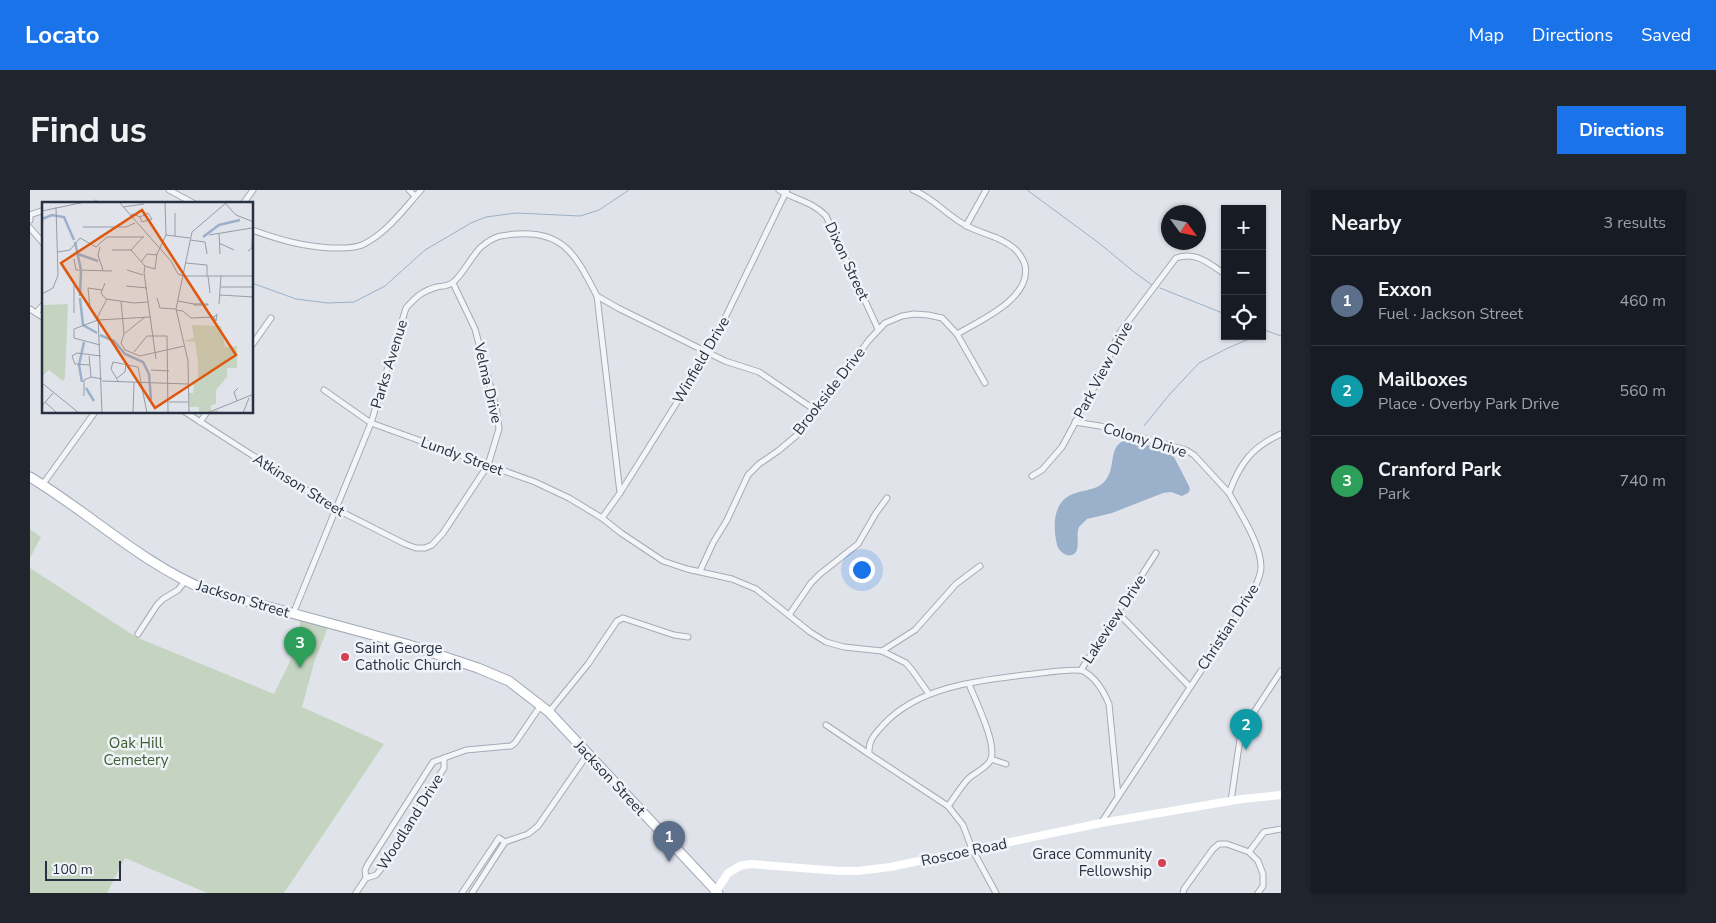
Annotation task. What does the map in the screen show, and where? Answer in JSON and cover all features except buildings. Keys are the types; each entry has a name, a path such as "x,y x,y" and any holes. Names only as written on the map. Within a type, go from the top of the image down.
{"main road":[{"name":"Jackson Street","path":"30,477 43,484 150,561 185,581 206,590 406,644 478,668 510,682 549,712 716,892"},
{"name":"Roscoe Road","path":"716,892 728,873 745,864 858,871 917,863 1102,824 1231,801 1281,795"}],"street":[{"path":"169,190 191,202"},
{"path":"244,202 252,190"},
{"path":"409,190 415,196"},
{"path":"254,231 306,247 344,248 361,245 379,234 421,190"},
{"name":"Dixon Street","path":"779,190 816,207 826,216 878,329"},
{"path":"913,190 924,194 966,226 1008,244 1017,250 1024,262 1026,274 1021,288 1012,299 982,320 957,334"},
{"path":"966,226 986,190"},
{"name":"Winfield Drive","path":"602,518 620,493 708,353 786,192"},
{"path":"30,220 30,215 42,211"},
{"path":"30,228 42,242"},
{"path":"453,283 480,248 498,235 528,234 546,236 561,242 571,253 584,271 597,296 620,493"},
{"name":"Park View Drive","path":"1032,476 1042,470 1062,447 1104,369 1118,335 1176,258 1193,255 1221,272"},
{"name":"Parks Avenue","path":"293,614 371,423 406,308 418,294 453,283"},
{"name":"Velma Drive","path":"418,548 432,545 443,533 488,465 499,429 496,407 475,329 453,283"},
{"path":"597,296 725,361 759,372 815,410"},
{"path":"36,313 42,306"},
{"path":"30,309 42,317"},
{"name":"Brookside Drive","path":"700,571 748,475 759,464 796,436 878,329 902,316 928,315 942,318 957,334 985,383"},
{"path":"254,342 272,318"},
{"name":"Lundy Street","path":"324,390 371,423 535,482 569,498 602,518 663,561 687,569 732,579 756,589 810,632 826,642 849,648 882,651"},
{"path":"43,484 94,414"},
{"name":"Atkinson Street","path":"188,414 336,509 405,544 418,548"},
{"path":"200,422 205,414"},
{"name":"Colony Drive","path":"1075,422 1100,426 1186,450 1194,455 1229,493"},
{"path":"1229,493 1238,470 1248,457 1263,443 1281,434"},
{"name":"Christian Drive","path":"1102,824 1118,796 1245,605 1260,576 1261,561 1255,542 1229,493"},
{"path":"789,614 811,583 858,544 887,498"},
{"name":"Lakeview Drive","path":"1081,670 1156,553"},
{"path":"929,694 906,664 882,651 915,630 956,584 980,566"},
{"path":"138,634 157,605 178,590 185,581"},
{"path":"1118,612 1190,687"},
{"path":"549,712 588,664 617,621 623,618 674,635 688,637"},
{"path":"869,754 871,738 891,717 929,694 988,680 1081,670 1098,685 1109,704 1118,796"},
{"path":"1231,801 1241,732 1281,671"},
{"path":"948,806 970,777 984,768 992,759 992,748 969,684"},
{"name":"Woodland Drive","path":"356,893 366,878 366,867 431,765 437,760 466,750 511,746 541,705"},
{"path":"826,725 948,806 963,825 972,850 996,893"},
{"path":"472,893 505,842 528,834 538,826 587,755"},
{"name":"Woodland Drive","path":"366,878 376,875 381,869 444,768 444,758"},
{"path":"992,759 1006,764"},
{"path":"1249,852 1264,832 1281,829"},
{"path":"462,893 499,838 505,842"},
{"path":"1183,893 1184,889 1219,844 1227,844 1249,852 1258,861 1263,874 1263,886 1258,893"}],"green space":[{"path":"30,529 41,537 30,558"},
{"name":"Oak Hill Cemetery","path":"30,568 136,637 274,694 295,649 300,620 328,627 314,663 302,707 384,744 284,893 207,893 125,858 107,893 30,893"}],"water":[{"path":"1127,440 1138,441 1173,455 1190,490 1182,496 1171,492 1163,493 1112,513 1087,519 1079,527 1077,550 1072,555 1066,555 1058,548 1055,531 1056,516 1061,503 1073,494 1096,487 1104,482 1110,473 1117,446"}],"waterway":[{"path":"254,284 296,299 328,303 354,302 385,286 425,250 471,223 486,217 516,213 580,216 599,210 629,190"},
{"path":"1027,190 1152,285"},
{"path":"95,200 98,202"},
{"path":"1160,288 1221,312"},
{"path":"1266,330 1281,336"},
{"path":"1144,426 1169,395 1199,363 1247,340"}],"place":[{"name":"Saint George Catholic Church","path":"345,657"},
{"name":"Cranford Park","path":"300,668"},
{"name":"Mailboxes","path":"1246,750"},
{"name":"Exxon","path":"669,862"},
{"name":"Grace Community Fellowship","path":"1162,863"}]}
